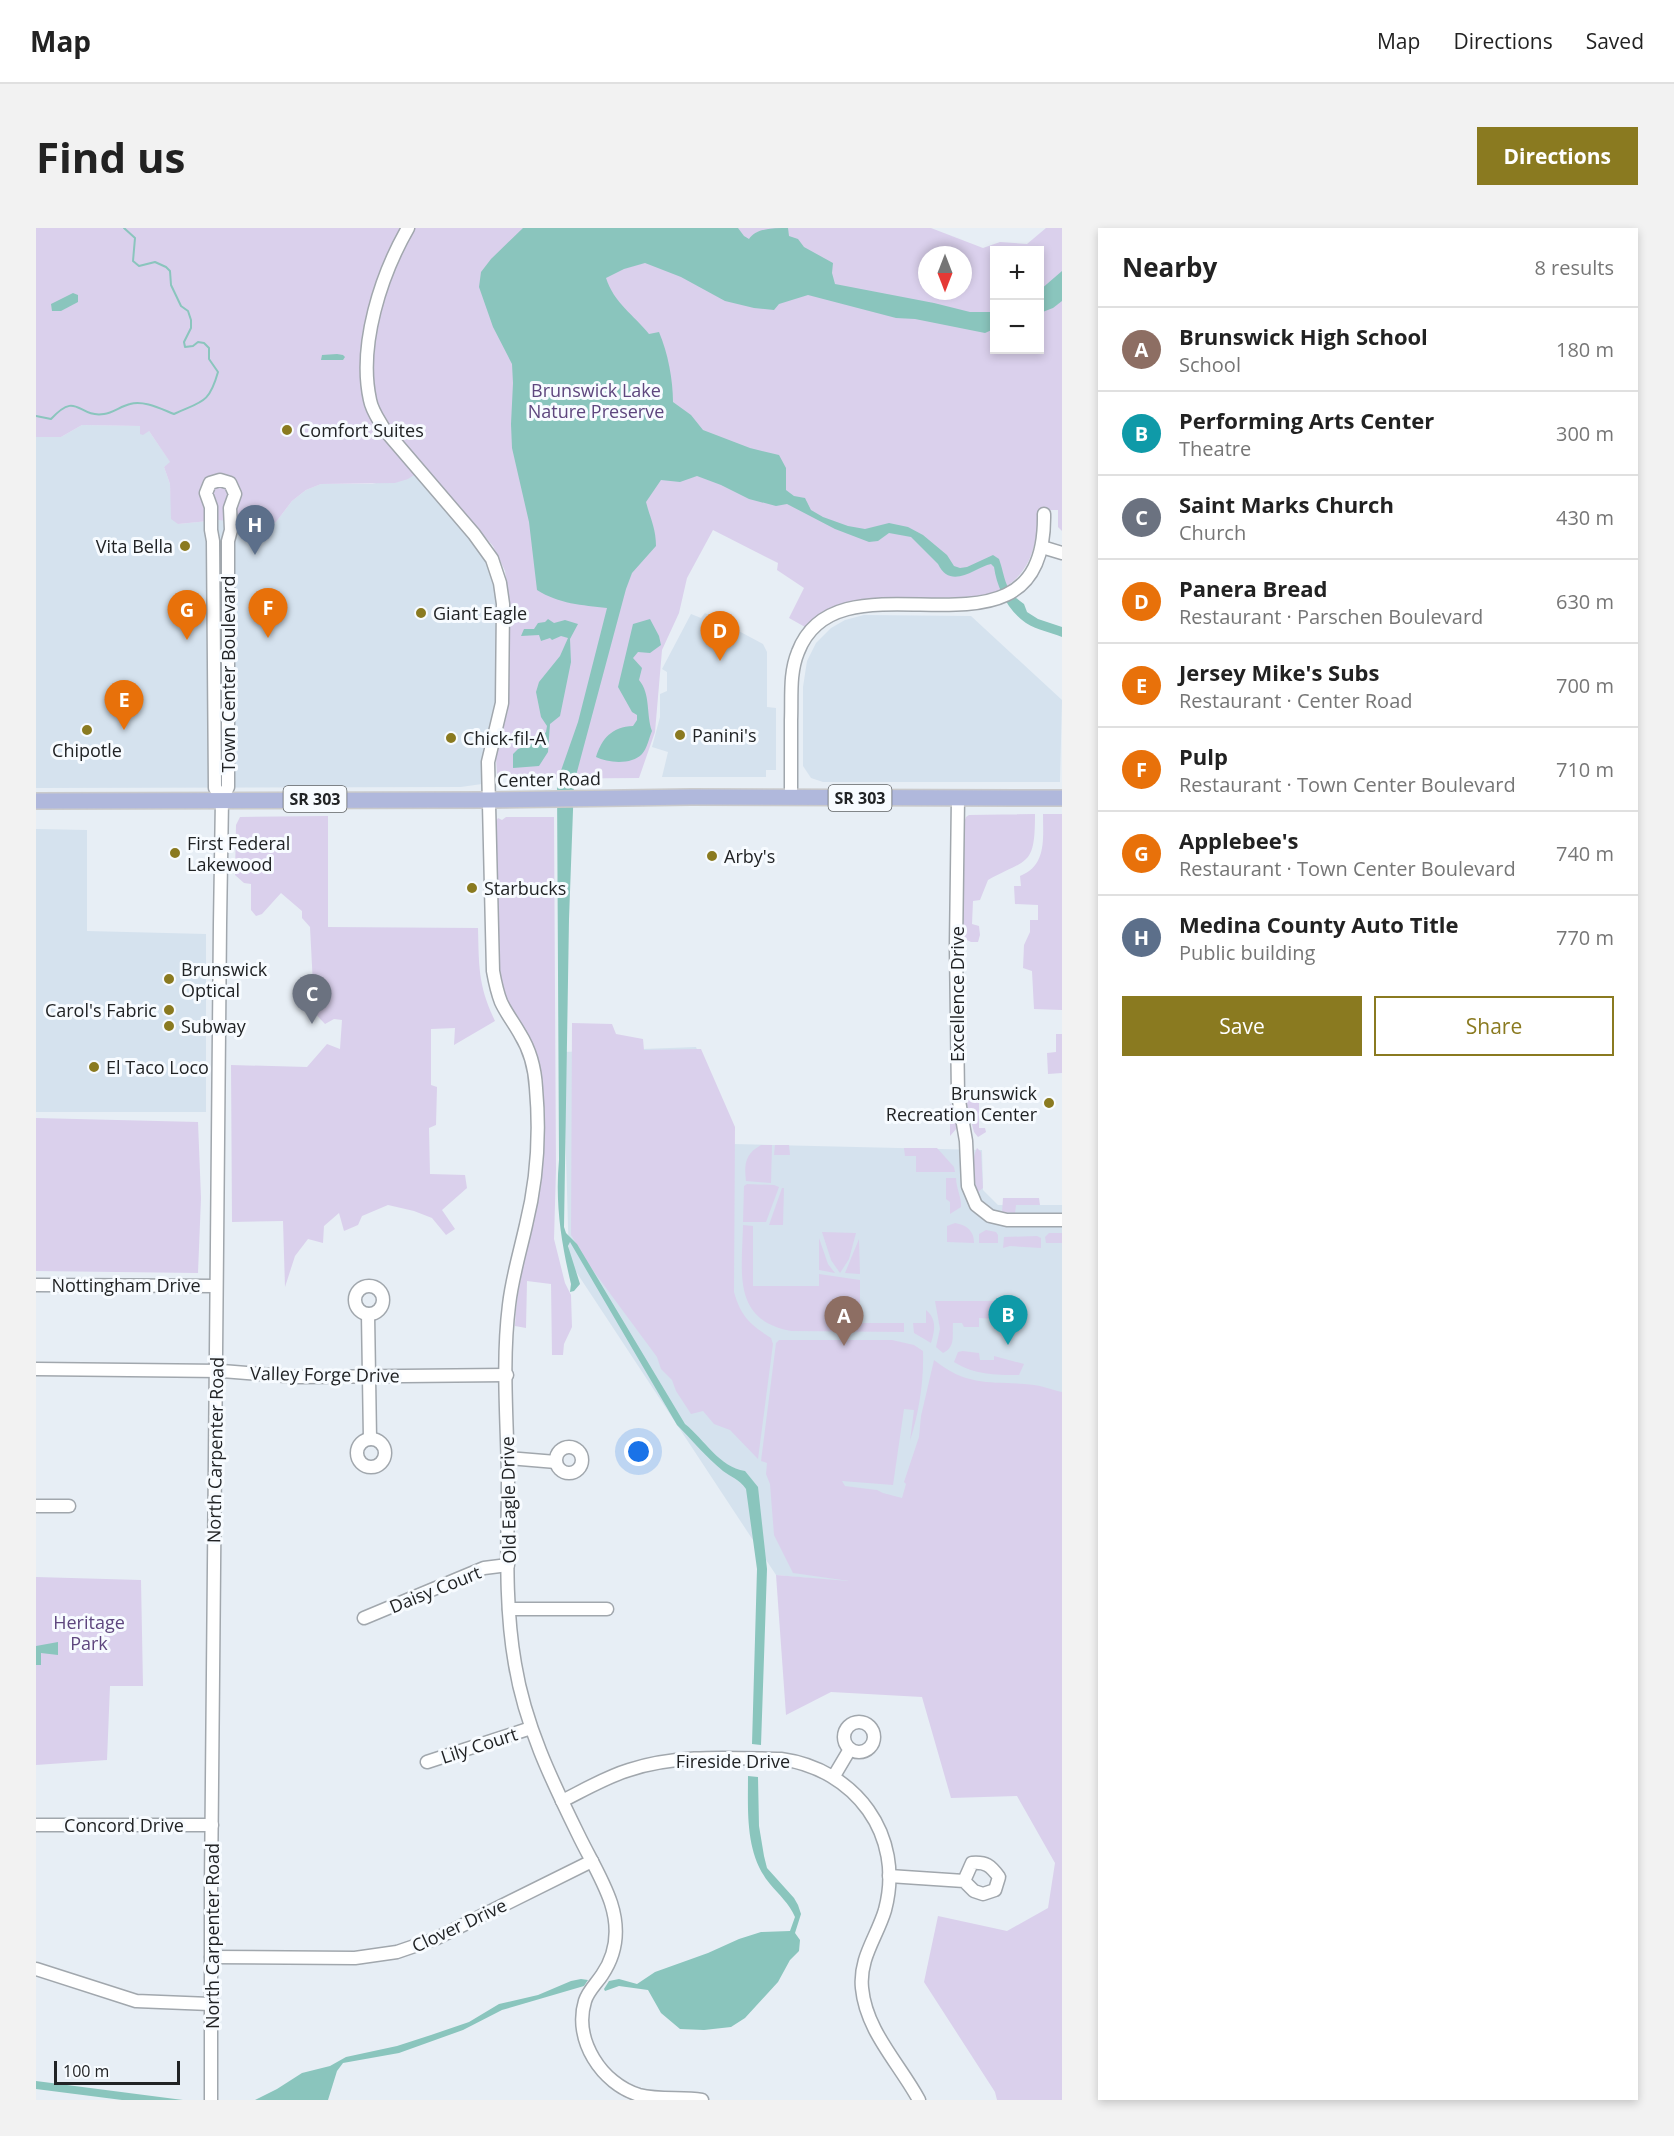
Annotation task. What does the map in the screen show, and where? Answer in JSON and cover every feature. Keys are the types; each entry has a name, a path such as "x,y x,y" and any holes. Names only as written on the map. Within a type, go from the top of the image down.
{"main road":[{"name":"Center Road","path":"36,801 1062,798"}],"street":[{"name":"Old Eagle Drive","path":"408,228 388,268 373,320 368,366 370,400 384,429 474,534 492,559 500,583 503,604 502,703 488,762 493,971 500,1000 529,1051 534,1066 536,1087 535,1169 532,1197 509,1305 508,1565 509,1609 515,1665 531,1728 544,1765 611,1904 616,1936 608,1964 591,1988 584,2006 584,2030 591,2054 607,2076 630,2092 654,2098 702,2100"},
{"name":"Town Center Boulevard","path":"220,480 230,483 235,494 230,508 231,530 228,541 228,787 222,799 215,788 213,541 210,507 206,494 210,483 220,480"},
{"path":"791,797 792,672 798,652 811,631 826,618 849,607 972,605 995,600 1009,593 1024,580 1033,568 1042,547 1044,514"},
{"path":"1042,547 1062,554"},
{"name":"Excellence Drive","path":"958,798 958,1095 963,1120 968,1186 976,1205 990,1216 1007,1220 1062,1220"},
{"name":"North Carpenter Road","path":"211,2100 215,1371 222,799"},
{"name":"Nottingham Drive","path":"36,1285 216,1286"},
{"path":"368,1314 370,1439"},
{"name":"Valley Forge Drive","path":"36,1369 215,1371 299,1377 507,1375"},
{"path":"507,1458 556,1462"},
{"path":"36,1506 69,1506"},
{"name":"Daisy Court","path":"364,1618 484,1568 508,1565"},
{"path":"509,1609 607,1609"},
{"name":"Lily Court","path":"427,1762 531,1728"},
{"path":"834,1776 850,1749"},
{"name":"Fireside Drive","path":"562,1801 628,1770 675,1760 781,1759 812,1765 834,1776 857,1795 875,1822 886,1852 889,1876 885,1910 864,1960 861,1986 865,2008 873,2028 919,2100"},
{"name":"Concord Drive","path":"36,1825 212,1825"},
{"name":"Clover Drive","path":"211,1957 354,1958 398,1952 435,1939 592,1861"},
{"path":"889,1876 964,1881"},
{"path":"36,1969 136,2001 210,2004"}],"shaded area":[{"path":"523,228 738,228 749,239 761,231 788,228 789,236 798,239 804,247 833,263 832,273 835,284 970,312 990,312 990,331 985,333 915,319 896,318 808,295 779,304 774,310 754,308 725,301 681,277 645,263 624,269 606,278 619,302 649,334 659,332 669,367 673,402 691,415 703,430 750,448 779,455 786,468 786,490 794,496 805,498 811,510 823,517 865,529 889,523 908,527 923,535 947,555 954,566 960,568 993,555 999,559 1009,589 1024,604 1027,612 1038,619 1062,627 1062,637 1026,623 1020,618 1004,598 991,564 964,575 950,576 943,572 911,537 889,533 878,541 869,542 835,529 787,504 776,506 749,499 697,476 680,482 661,480 646,502 654,528 656,546 632,573 626,589 574,783 569,919 564,1227 566,1233 577,1244 685,1424 720,1459 745,1471 758,1487 767,1569 761,1745 752,1744 757,1569 746,1489 738,1480 717,1466 677,1425 570,1242 568,1246 580,1284 570,1292 571,1284 558,1207 557,782 578,722 607,608 562,601 537,590 529,522 512,448 512,364 493,327 479,287 481,272"},
{"path":"1062,271 1062,301 1044,311 1044,300 1044,287"},
{"path":"73,293 78,295 78,302 61,311 52,311 51,304"},
{"path":"337,354 345,357 343,360 321,360 322,355"},
{"path":"82,425 140,426 149,431 171,463 164,467 178,524 219,520 276,522 292,501 306,490 321,484 372,484 420,473 492,559 503,604 502,703 489,783 461,787 36,788 36,437 61,437"},
{"path":"705,613 763,644 767,652 767,707 776,708 776,770 766,770 766,777 662,777 668,752 652,747 660,717 660,694 667,691 667,672 662,669 691,614 701,618"},
{"path":"864,615 971,616 1062,700 1060,782 823,782 811,778 803,766 803,687 807,661 816,643 831,628 845,620"},
{"path":"548,619 554,623 565,620 578,624 570,639 571,662 560,716 550,724 548,752 539,766 513,768 513,754 518,749 535,743 546,732 547,726 541,717 536,692 539,682 560,656 568,638 561,636 541,641 539,635 521,636 524,629 534,629 538,623"},
{"path":"650,619 661,645 650,653 638,652 633,658 642,668 639,680 647,698 652,731 648,743 638,758 620,762 601,759 596,757 605,739 614,731 633,726 637,720 637,715 632,712 618,687 633,624"},
{"path":"36,829 87,830 87,931 206,934 206,1112 36,1112"},
{"path":"696,1047 733,1144 982,1150 983,1190 998,1205 1062,1205 1062,1658 948,1591 776,1575 569,1261 563,1052"},
{"path":"58,1642 58,1655 41,1653 41,1665 36,1665 36,1646"},
{"path":"748,1776 758,1777 759,1826 767,1868 794,1898 801,1914 795,1933 800,1940 799,1951 790,1960 778,1982 745,2018 731,2027 704,2030 680,2029 661,2013 648,1990 619,1986 605,1991 604,1989 609,1981 619,1979 637,1984 655,1972 761,1932 790,1931 795,1917 793,1912 762,1872 752,1846 748,1818"},
{"path":"581,1979 588,1980 584,1986 502,2010 463,2030 399,2053 343,2063 337,2071 328,2100 255,2100 302,2073 330,2066 346,2057 397,2046 431,2035 469,2022 499,2004 538,1995"},
{"path":"36,2081 183,2100 122,2100 36,2089"}],"green space":[{"name":"Brunswick Lake Nature Preserve","path":"36,228 931,228 983,248 1000,242 1027,244 1046,228 1062,228 1062,531 1058,527 1058,510 1039,510 1036,538 1028,562 1013,581 988,596 852,601 826,612 805,627 789,618 804,588 777,570 778,563 713,530 687,578 679,613 662,650 655,732 639,778 507,779 497,774 496,759 508,710 509,602 505,571 493,546 425,468 408,479 395,483 321,484 306,490 292,501 276,522 271,524 244,524 219,520 178,524 171,519 170,484 164,467 170,462 149,431 143,435 140,434 140,426 82,425 61,437 36,437"},
{"path":"1035,814 1031,852 1020,863 988,880 980,900 973,901 972,924 979,926 978,942 965,939 963,932 963,826 966,817 969,815"},
{"path":"1043,814 1062,814 1062,1010 1034,1009 1032,971 1023,968 1024,945 1030,932 1030,920 1038,920 1038,905 1015,904 1014,886 1021,886 1020,876 1035,865 1042,850"},
{"path":"328,816 328,927 478,928 481,976 485,997 495,1021 454,1045 455,1028 431,1029 431,1085 437,1087 436,1125 429,1128 430,1174 465,1175 467,1188 442,1210 455,1229 446,1235 432,1218 388,1205 362,1216 358,1225 344,1231 339,1213 324,1226 323,1243 308,1239 295,1256 285,1287 283,1221 232,1222 231,1065 307,1067 327,1044 340,1049 342,1020 334,1019 325,1024 294,991 300,991 300,985 313,985 310,927 302,918 302,911 281,893 262,914 256,916 251,910 251,884 244,883 235,875 236,825 240,817"},
{"path":"506,817 554,817 556,1169 554,1239 565,1283 571,1295 572,1327 564,1344 563,1355 552,1355 551,1284 527,1281 526,1328 515,1326 518,1292 541,1178 544,1121 539,1064 528,1036 510,1011 498,970 496,821 498,818 502,820"},
{"path":"572,1023 612,1024 616,1034 643,1039 644,1050 701,1049 735,1127 734,1292 744,1314 752,1324 771,1338 773,1344 758,1459 730,1430 714,1424 703,1411 691,1414 676,1391 672,1380 661,1369 657,1357 589,1265 571,1235"},
{"path":"1056,1034 1062,1034 1062,1073 1048,1074 1047,1053 1056,1052"},
{"path":"971,1089 972,1094 978,1094 979,1097 979,1128 985,1128 986,1132 978,1137 974,1132 963,1090"},
{"path":"950,1104 955,1107 957,1128 950,1136"},
{"path":"36,1118 198,1122 201,1198 198,1273 36,1271"},
{"path":"761,1145 772,1145 771,1183 746,1181 747,1160 752,1152"},
{"path":"775,1145 789,1145 790,1155 774,1155"},
{"path":"904,1148 937,1148 954,1167 955,1172 916,1172 916,1156 905,1156"},
{"path":"977,1148 981,1152 983,1188 978,1192 973,1170"},
{"path":"946,1178 956,1178 961,1204 961,1207 950,1214 950,1202 946,1199"},
{"path":"747,1184 779,1187 766,1222 743,1222 744,1186"},
{"path":"782,1188 784,1188 783,1225 769,1225"},
{"path":"1003,1198 1039,1198 1040,1205 1016,1205 1015,1213 1002,1212"},
{"path":"955,1223 969,1229 974,1243 947,1242 947,1226"},
{"path":"743,1225 753,1226 753,1286 819,1286 819,1274 860,1280 860,1323 904,1323 904,1332 791,1331 772,1325 758,1317 744,1292"},
{"path":"986,1230 996,1232 998,1243 979,1243 979,1234"},
{"path":"822,1232 856,1233 849,1259 840,1273 831,1260"},
{"path":"1049,1233 1062,1233 1062,1243 1046,1243 1045,1237"},
{"path":"1037,1236 1041,1238 1041,1248 1010,1246 1003,1248 1004,1237"},
{"path":"819,1238 828,1264 835,1273 819,1270"},
{"path":"859,1239 860,1274 845,1273"},
{"path":"935,1301 997,1301 997,1319 979,1318 979,1327 964,1327 962,1323 953,1323 952,1344 943,1353 936,1347 940,1329"},
{"path":"926,1310 932,1317 934,1325 931,1343 914,1333 913,1323 926,1323"},
{"path":"779,1340 892,1340 914,1345 923,1351 922,1385 916,1419 910,1441 914,1410 904,1409 893,1485 842,1481 845,1486 877,1490 902,1498 906,1484 904,1482 919,1437 921,1416 934,1360 947,1369 971,1379 1041,1386 1062,1392 1062,2100 997,2100 995,2092 924,1982 938,1916 1007,1931 1048,1908 1055,1863 1017,1796 951,1798 922,1697 831,1692 786,1715 776,1575 849,1581 793,1573 774,1535 770,1484 766,1474 767,1463 761,1461 776,1343"},
{"path":"958,1352 979,1353 980,1360 994,1360 994,1356 1024,1364 1019,1375 977,1372 954,1362"},
{"name":"Heritage Park","path":"36,1577 141,1580 143,1686 110,1686 107,1760 36,1765"}],"waterway":[{"path":"36,416 51,419 60,411 73,406 95,414 104,414 135,403 174,414 203,400 208,396 215,382 218,372 209,359 209,348 204,343 198,342 193,346 185,347 184,342 191,328 191,320 188,311 181,306 171,285 170,271 155,262 139,266 133,261 135,238 124,228"}],"place":[{"name":"Comfort Suites","path":"287,430"},
{"name":"Vita Bella","path":"185,546"},
{"name":"Medina County Auto Title","path":"255,555"},
{"name":"Giant Eagle","path":"421,613"},
{"name":"Pulp","path":"268,638"},
{"name":"Applebee's","path":"187,640"},
{"name":"Panera Bread","path":"720,661"},
{"name":"Chipotle","path":"87,730"},
{"name":"Jersey Mike's Subs","path":"124,730"},
{"name":"Panini's","path":"680,735"},
{"name":"Chick-fil-A","path":"451,738"},
{"name":"First Federal Lakewood","path":"175,853"},
{"name":"Arby's","path":"712,856"},
{"name":"Starbucks","path":"472,888"},
{"name":"Brunswick Optical","path":"169,979"},
{"name":"Carol's Fabric","path":"169,1010"},
{"name":"Saint Marks Church","path":"312,1024"},
{"name":"Subway","path":"169,1026"},
{"name":"El Taco Loco","path":"94,1067"},
{"name":"Brunswick Recreation Center","path":"1049,1103"},
{"name":"Performing Arts Center","path":"1008,1345"},
{"name":"Brunswick High School","path":"844,1346"}]}
